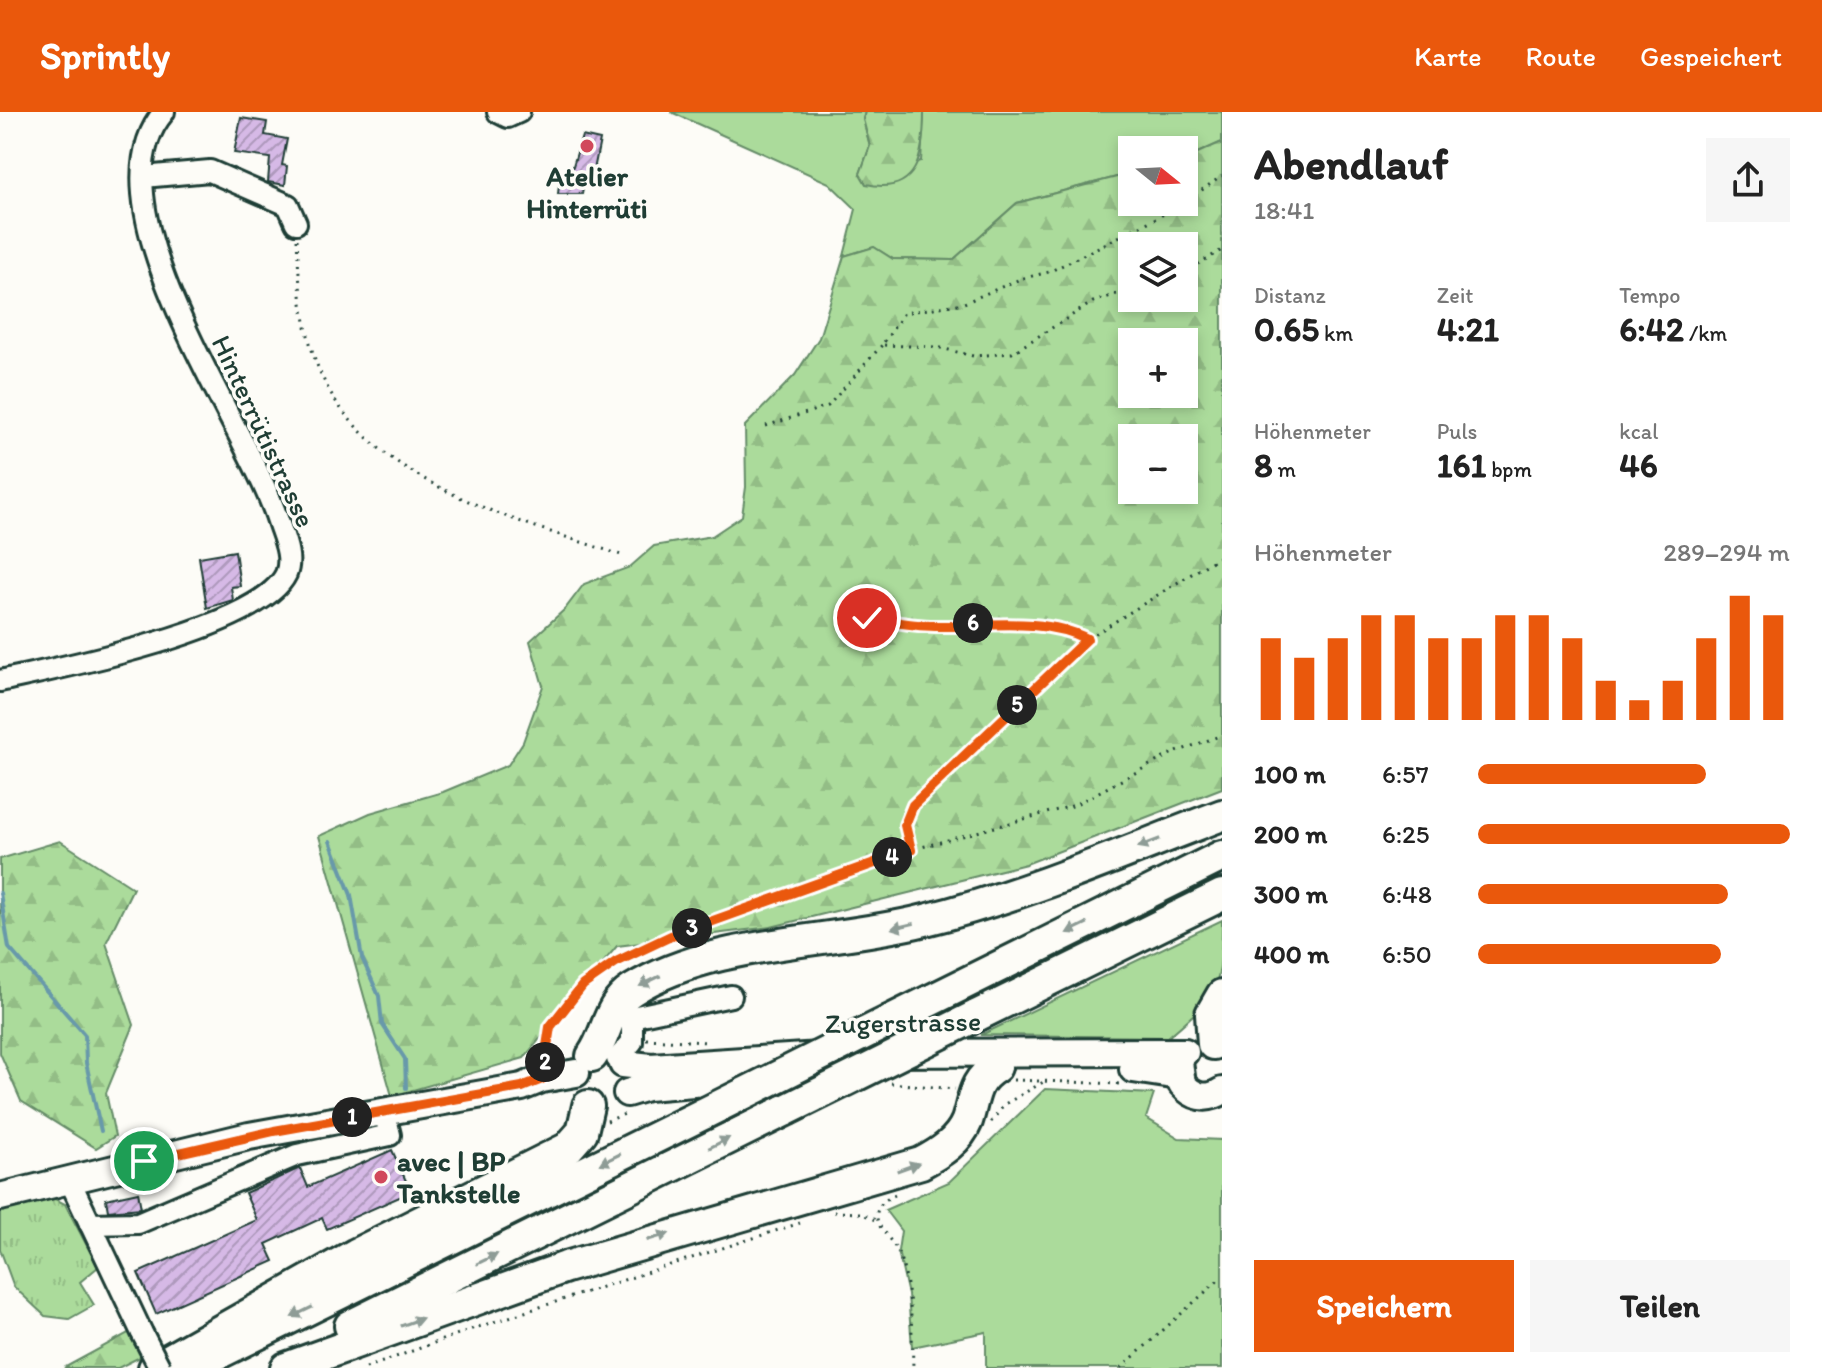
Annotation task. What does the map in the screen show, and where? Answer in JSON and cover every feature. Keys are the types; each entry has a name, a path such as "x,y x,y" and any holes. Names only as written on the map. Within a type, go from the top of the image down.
{"highway":[{"path":"157,1368 356,1254 568,1148 582,1132 595,1074 620,1000 640,986 684,965 717,955 861,934 948,914 1222,815"},
{"path":"189,1368 1222,856"},
{"path":"266,1368 1222,895"},
{"path":"1200,1055 1211,1014 1222,995"},
{"path":"286,1368 566,1267 921,1163 959,1135 967,1120 974,1088 1003,1073"}],"main road":[{"name":"Zugerstrasse","path":"0,1197 249,1136 532,1083 651,1067 866,1053 1200,1055"},
{"name":"Zugerstrasse","path":"595,1074 606,1109 622,1101 627,1093 647,1087 728,1079 886,1069 1003,1073 1142,1070 1200,1055"},
{"name":"Zugerstrasse","path":"1200,1055 1194,1095 1209,1097 1222,1091"},
{"path":"595,1074 629,1078 627,1093"}],"street":[{"name":"Hinterrütistrasse","path":"0,681 179,638 250,603 275,586 286,574 289,553 273,504 161,273 147,215 143,177 144,147 154,123 164,112"},
{"path":"498,112 508,117 519,112"},
{"path":"143,177 210,171 288,205 296,223"},
{"path":"595,1074 632,1042 632,1017 731,996"},
{"path":"90,1224 138,1223 297,1155 390,1135 384,1111"},
{"path":"69,1179 157,1368"}],"path":[{"path":"766,426 828,406 882,345 904,313 964,303 1020,279 1049,272 1100,249 1176,208 1222,176"},
{"path":"296,223 300,295 313,355 336,401 364,435 391,458 439,486 512,519 621,555"},
{"path":"1198,264 1222,250"},
{"path":"882,345 937,347 973,356 1012,353 1093,302 1118,294"},
{"path":"911,850 905,825 913,805 1087,639 1222,555"},
{"path":"867,618 933,627 1014,623 1069,630 1087,639"},
{"path":"532,1083 550,1027 583,985 616,962 671,936 911,850 1072,806 1171,754 1222,735"},
{"path":"989,1125 1005,1104 1047,1080 1003,1073"},
{"path":"906,1191 883,1201 877,1212 877,1221 898,1251 904,1273 913,1368"},
{"path":"828,1213 846,1211 877,1221"},
{"path":"366,1368 472,1329 801,1222"},
{"path":"1121,1368 1222,1277"}],"green space":[{"path":"671,112 865,112 863,119 870,146 860,174 921,161 924,112 1222,112 1222,142 1198,153 1198,136 1118,136 1118,177 1017,203 953,260 893,259 874,247 844,256 856,209 829,183"},
{"path":"865,112 924,112 920,156 908,177 897,184 866,184 860,174 870,146 863,119"},
{"path":"1222,142 1222,788 1026,864 771,927 617,946 524,1058 392,1096 319,836 370,813 443,792 508,765 523,742 543,686 530,641 565,609 584,584 630,567 654,546 712,536 742,516 746,487 745,426 795,375 819,338 844,256 874,247 893,259 953,260 1017,203 1118,177 1118,216 1198,216 1198,153"},
{"path":"60,841 133,888 106,943 134,1025 106,1093 115,1136 96,1148 21,1101 0,1053 0,859"},
{"path":"1222,920 1221,960 1214,988 1198,1010 1168,1037 981,1035"},
{"path":"1045,1089 1154,1094 1146,1118 1179,1138 1222,1140 1222,1368 986,1368 986,1332 912,1347 908,1295 898,1251 901,1231 885,1210 949,1182"},
{"path":"53,1198 65,1204 98,1267 80,1282 94,1305 69,1319 45,1316 14,1287 0,1249 0,1207"},
{"path":"130,1332 142,1356 118,1368 64,1368"}],"building":[{"path":"241,118 267,122 265,135 287,139 282,165 287,166 285,185 268,182 270,158 234,153"},
{"path":"582,136 600,140 594,170 587,168 582,194 558,194 560,176 570,176"},
{"path":"235,551 240,586 231,587 233,600 207,608 199,557"},
{"path":"392,1150 411,1192 327,1229 322,1218 266,1244 274,1261 156,1314 138,1273 257,1220 245,1193 300,1168 308,1187"},
{"path":"138,1192 141,1208 108,1211 106,1199"}],"waterway":[{"path":"330,841 351,895 362,958 379,996 382,1024 405,1059 406,1088"},
{"path":"0,893 9,948 85,1035 86,1063 101,1131"}],"place":[{"name":"Atelier Hinterrüti","path":"587,146"},
{"name":"avec | BP Tankstelle","path":"381,1177"}],"route":[{"path":"144,1161 274,1131 522,1087 542,1079 550,1027 583,985 616,962 671,936 911,850 905,825 913,805 1087,639 1069,630 1014,623 984,622 933,627 867,618"}]}
